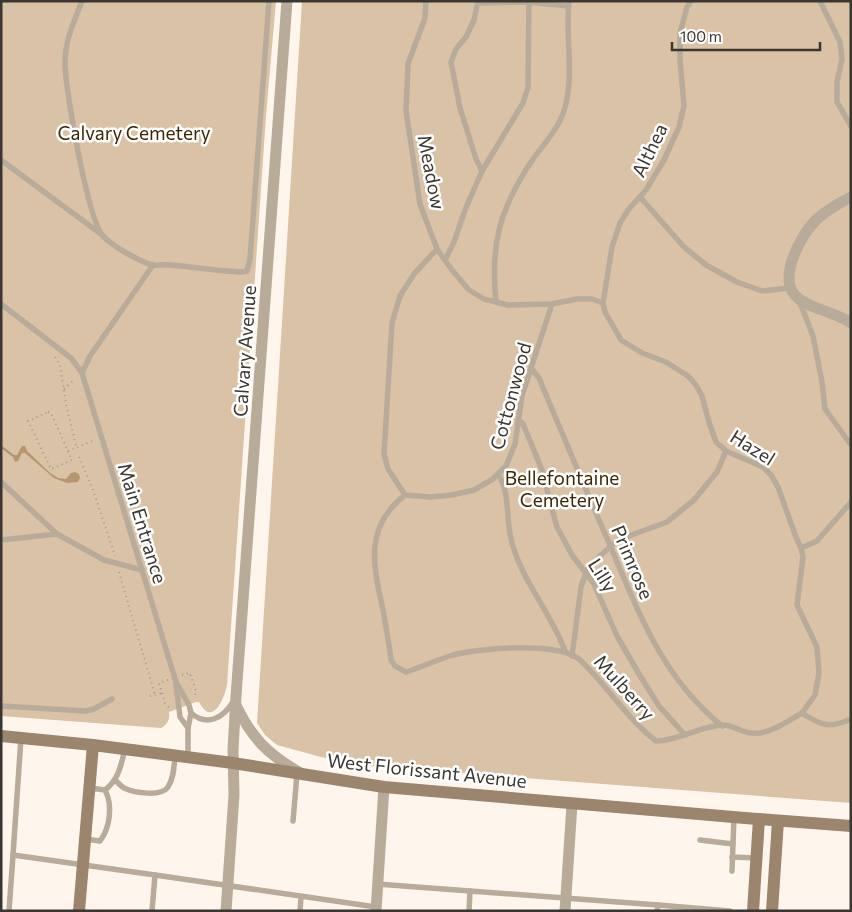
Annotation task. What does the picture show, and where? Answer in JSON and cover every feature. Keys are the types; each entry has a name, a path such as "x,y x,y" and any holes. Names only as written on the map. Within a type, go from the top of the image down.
{"main road":[{"name":"West Florissant Avenue","path":"1,736 182,756 384,787 734,818 851,826"},
{"path":"79,911 93,745"},
{"path":"753,911 759,820"},
{"path":"772,911 778,821"}],"street":[{"name":"Calvary Avenue","path":"226,911 234,795 233,763 236,700 287,1"},
{"path":"851,197 829,209 815,221 799,244 792,260 789,275 790,288 798,298 842,316 851,323"},
{"path":"236,700 246,725 263,747 277,759 301,774"},
{"path":"376,909 384,787"},
{"path":"565,911 572,804"}],"lane":[{"path":"82,1 68,35 65,63 78,153 93,214 102,236"},
{"path":"1,160 102,236 153,265 167,264 246,271 248,267 269,1"},
{"name":"Meadow","path":"426,1 425,18 408,64 406,111 420,204 437,249 469,290 484,299 508,305 552,304 577,299 592,299 603,303"},
{"name":"Althea","path":"603,303 612,247 620,223 628,210 646,190 664,160 680,120 684,106 680,33 687,7 691,1"},
{"path":"820,1 840,42 842,56 837,82 838,102 851,126"},
{"path":"482,171 476,159 460,108 452,62 456,49 466,37 474,20 478,2 568,4 568,88 564,111 555,129 511,194 500,225 494,259 496,302"},
{"path":"445,260 482,171 523,103 528,87 529,2"},
{"path":"842,56 851,59"},
{"path":"640,197 684,247 706,265 737,282 762,291 790,288"},
{"path":"405,495 388,469 384,454 392,322 400,296 414,274 437,249"},
{"path":"1,304 70,358 82,373 90,356 153,265"},
{"path":"798,298 813,336 825,409 851,446"},
{"name":"Hazel","path":"603,303 605,312 621,340 642,353 666,362 688,376 696,385 702,396 716,442 726,451 760,465 771,475 778,487 803,557 797,605 817,647 819,673 815,695 802,713"},
{"name":"Cottonwood","path":"405,495 452,496 474,490 493,480 506,466 515,444 522,396 552,304"},
{"name":"Primrose","path":"531,368 539,378 651,639 683,689 722,726"},
{"name":"Main Entrance","path":"82,373 176,682 189,705 191,713 182,756 172,781 167,788 162,792 152,794 126,788 115,780"},
{"name":"Lilly","path":"518,420 523,424 545,476 557,527 572,555 594,584 617,636 638,674 659,706 685,735"},
{"path":"572,656 581,587 586,573 600,556 618,540 666,522 694,500 717,472 726,451"},
{"path":"498,474 504,483 510,532 517,560 558,634 565,652"},
{"path":"1,482 57,534 104,560 142,570"},
{"name":"Mulberry","path":"405,495 392,505 383,519 377,535 374,567 390,660 400,670 406,672 452,656 475,651 534,648 565,652 578,659 636,723 656,740 670,740 704,728 722,726 752,734 775,727 802,713"},
{"path":"801,548 817,541 851,502"},
{"path":"1,540 57,534"},
{"name":"Main Entrance","path":"176,682 180,718 188,728"},
{"path":"1,706 86,711 112,700"},
{"path":"191,713 202,720 214,720 226,712 236,700"},
{"path":"802,713 814,721 828,725 840,724 851,719"},
{"path":"9,911 21,738"},
{"path":"105,790 118,776 124,749"},
{"path":"293,821 301,774"},
{"path":"89,788 105,790"},
{"path":"85,839 100,841 107,832 110,799 105,790"},
{"path":"732,872 734,818"},
{"path":"700,840 733,844"},
{"path":"13,855 228,885 376,909"},
{"path":"732,857 756,858"},
{"path":"152,911 155,875"},
{"path":"377,884 566,898 657,908 730,911"},
{"path":"469,911 470,891"},
{"path":"300,911 301,897"}],"path":[{"path":"53,354 60,366 66,404 76,446"},
{"path":"64,389 82,373"},
{"path":"48,412 51,413 68,451 72,460 50,469 28,421 48,412"},
{"path":"68,451 76,446 102,437"},
{"path":"79,457 92,487 117,564 155,695"},
{"path":"150,696 162,693"}],"green space":[{"name":"Calvary Cemetery","path":"1,1 276,1 266,116 227,685 220,704 213,712 208,712 199,702 196,702 169,712 168,721 161,728 1,716"},
{"name":"Bellefontaine Cemetery","path":"302,1 851,1 851,803 369,766 321,757 277,745 265,735 257,723"}],"shaded area":[{"path":"1,445 14,455 17,455 22,446 25,446 27,451 58,478 66,479 71,473 75,472 79,474 80,478 78,482 67,483 54,478 25,453 22,453 18,461 15,462 13,457 1,448"}]}
